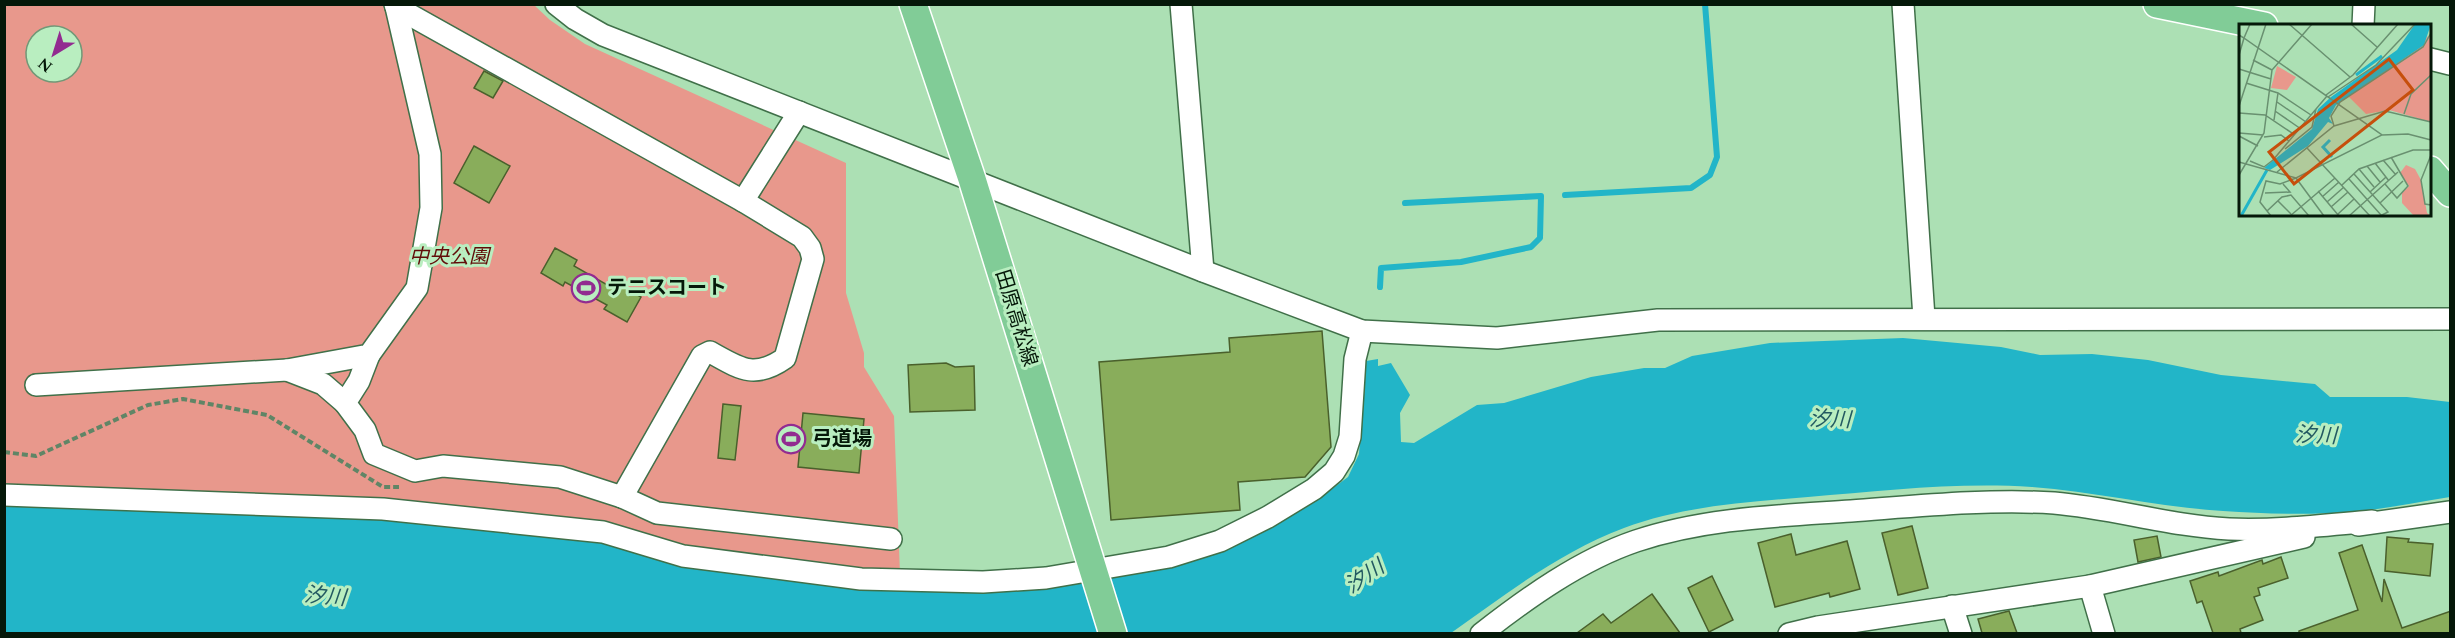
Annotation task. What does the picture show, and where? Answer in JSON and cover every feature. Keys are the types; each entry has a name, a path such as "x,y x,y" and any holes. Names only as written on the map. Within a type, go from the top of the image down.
{"main road":[{"name":"田原高松線","path":"914,4 972,179 1113,633"},
{"path":"2157,4 2254,24"},
{"path":"2431,171 2451,193"}],"street":[{"path":"556,4 575,19 603,35 1362,332 1497,338 1658,320 2451,319"},
{"path":"1181,4 1203,271"},
{"path":"1903,4 1924,318"},
{"path":"2363,24 2364,4"},
{"path":"396,6 743,201 802,237 810,248 813,258 785,358 771,367 757,371 741,369 710,352 702,356 622,497"},
{"path":"345,404 359,381 369,354 417,288 431,208 430,154 396,6"},
{"path":"2431,59 2451,64"},
{"path":"743,201 799,112"},
{"path":"4,495 382,509 603,532 683,556 861,579 982,582 1095,575 1169,557 1220,541 1277,512 1314,489 1334,472 1344,456 1350,437 1355,359 1362,332"},
{"path":"36,386 287,370 369,354"},
{"path":"287,370 323,384 345,404 365,430 374,454 415,471 443,466 560,477 622,497 657,513 891,539"},
{"path":"1481,633 1516,607 1608,553 1634,542 1704,524 1945,504 2002,502 2093,507 2227,529 2271,529 2451,512"},
{"path":"1789,633 2090,586 2372,521"},
{"path":"2090,586 2104,633"},
{"path":"1952,606 1961,633"}],"path":[{"path":"4,453 36,456 148,405 183,399 267,415 383,487 404,487"}],"green space":[{"name":"中央公園","path":"5,5 534,5 550,20 585,44 846,163 846,293 864,353 864,367 894,416 900,574 5,485"}],"water":[{"name":"汐川","path":"1903,338 2001,347 2040,355 2092,354 2148,360 2221,375 2315,384 2330,397 2407,397 2450,402 2450,497 2353,512 2272,513 2199,509 2032,487 1948,486 1715,506 1646,521 1600,538 1534,575 1451,633 5,634 5,503 380,516 609,539 673,560 1075,581 1127,575 1204,555 1257,534 1313,503 1348,477 1359,454 1366,361 1378,359 1378,366 1391,363 1410,395 1400,413 1401,442 1414,443 1477,405 1504,403 1591,377 1644,368 1665,368 1692,356 1770,343"}],"building":[{"path":"484,71 503,81 493,98 474,88"},
{"path":"474,146 510,166 489,203 454,183"},
{"path":"555,248 577,260 574,266 616,290 619,284 641,297 627,322 604,309 607,305 565,282 563,286 541,273"},
{"path":"1322,331 1331,447 1305,477 1238,482 1240,510 1111,520 1099,362 1230,352 1229,338"},
{"path":"946,363 955,367 974,366 975,410 910,412 908,365"},
{"path":"723,404 741,406 735,460 718,458"},
{"path":"803,413 864,419 859,473 798,467"},
{"path":"1912,526 1928,588 1898,595 1882,533"},
{"path":"1791,534 1796,555 1847,541 1860,589 1830,597 1829,593 1775,607 1758,543"},
{"path":"2157,536 2161,557 2138,562 2134,540"},
{"path":"2387,537 2433,544 2430,576 2385,571"},
{"path":"2362,545 2382,602 2384,579 2402,628 2451,611 2451,633 2299,633 2299,631 2358,610 2339,553"},
{"path":"2281,557 2288,578 2258,588 2260,595 2254,597 2263,620 2240,629 2241,633 2213,633 2202,601 2197,603 2190,581 2218,572 2219,576 2262,560 2263,564"},
{"path":"1712,576 1733,620 1709,632 1688,588"},
{"path":"1652,594 1680,633 1577,633 1603,614 1611,623"},
{"path":"2009,611 2017,633 1982,633 1978,619"}],"waterway":[{"path":"1565,195 1691,188 1710,175 1717,157 1705,4"},
{"path":"1380,287 1381,268 1461,262 1531,247 1540,238 1541,196 1405,203"}],"place":[{"name":"テニスコート","path":"586,288"},
{"name":"弓道場","path":"791,439"}]}
